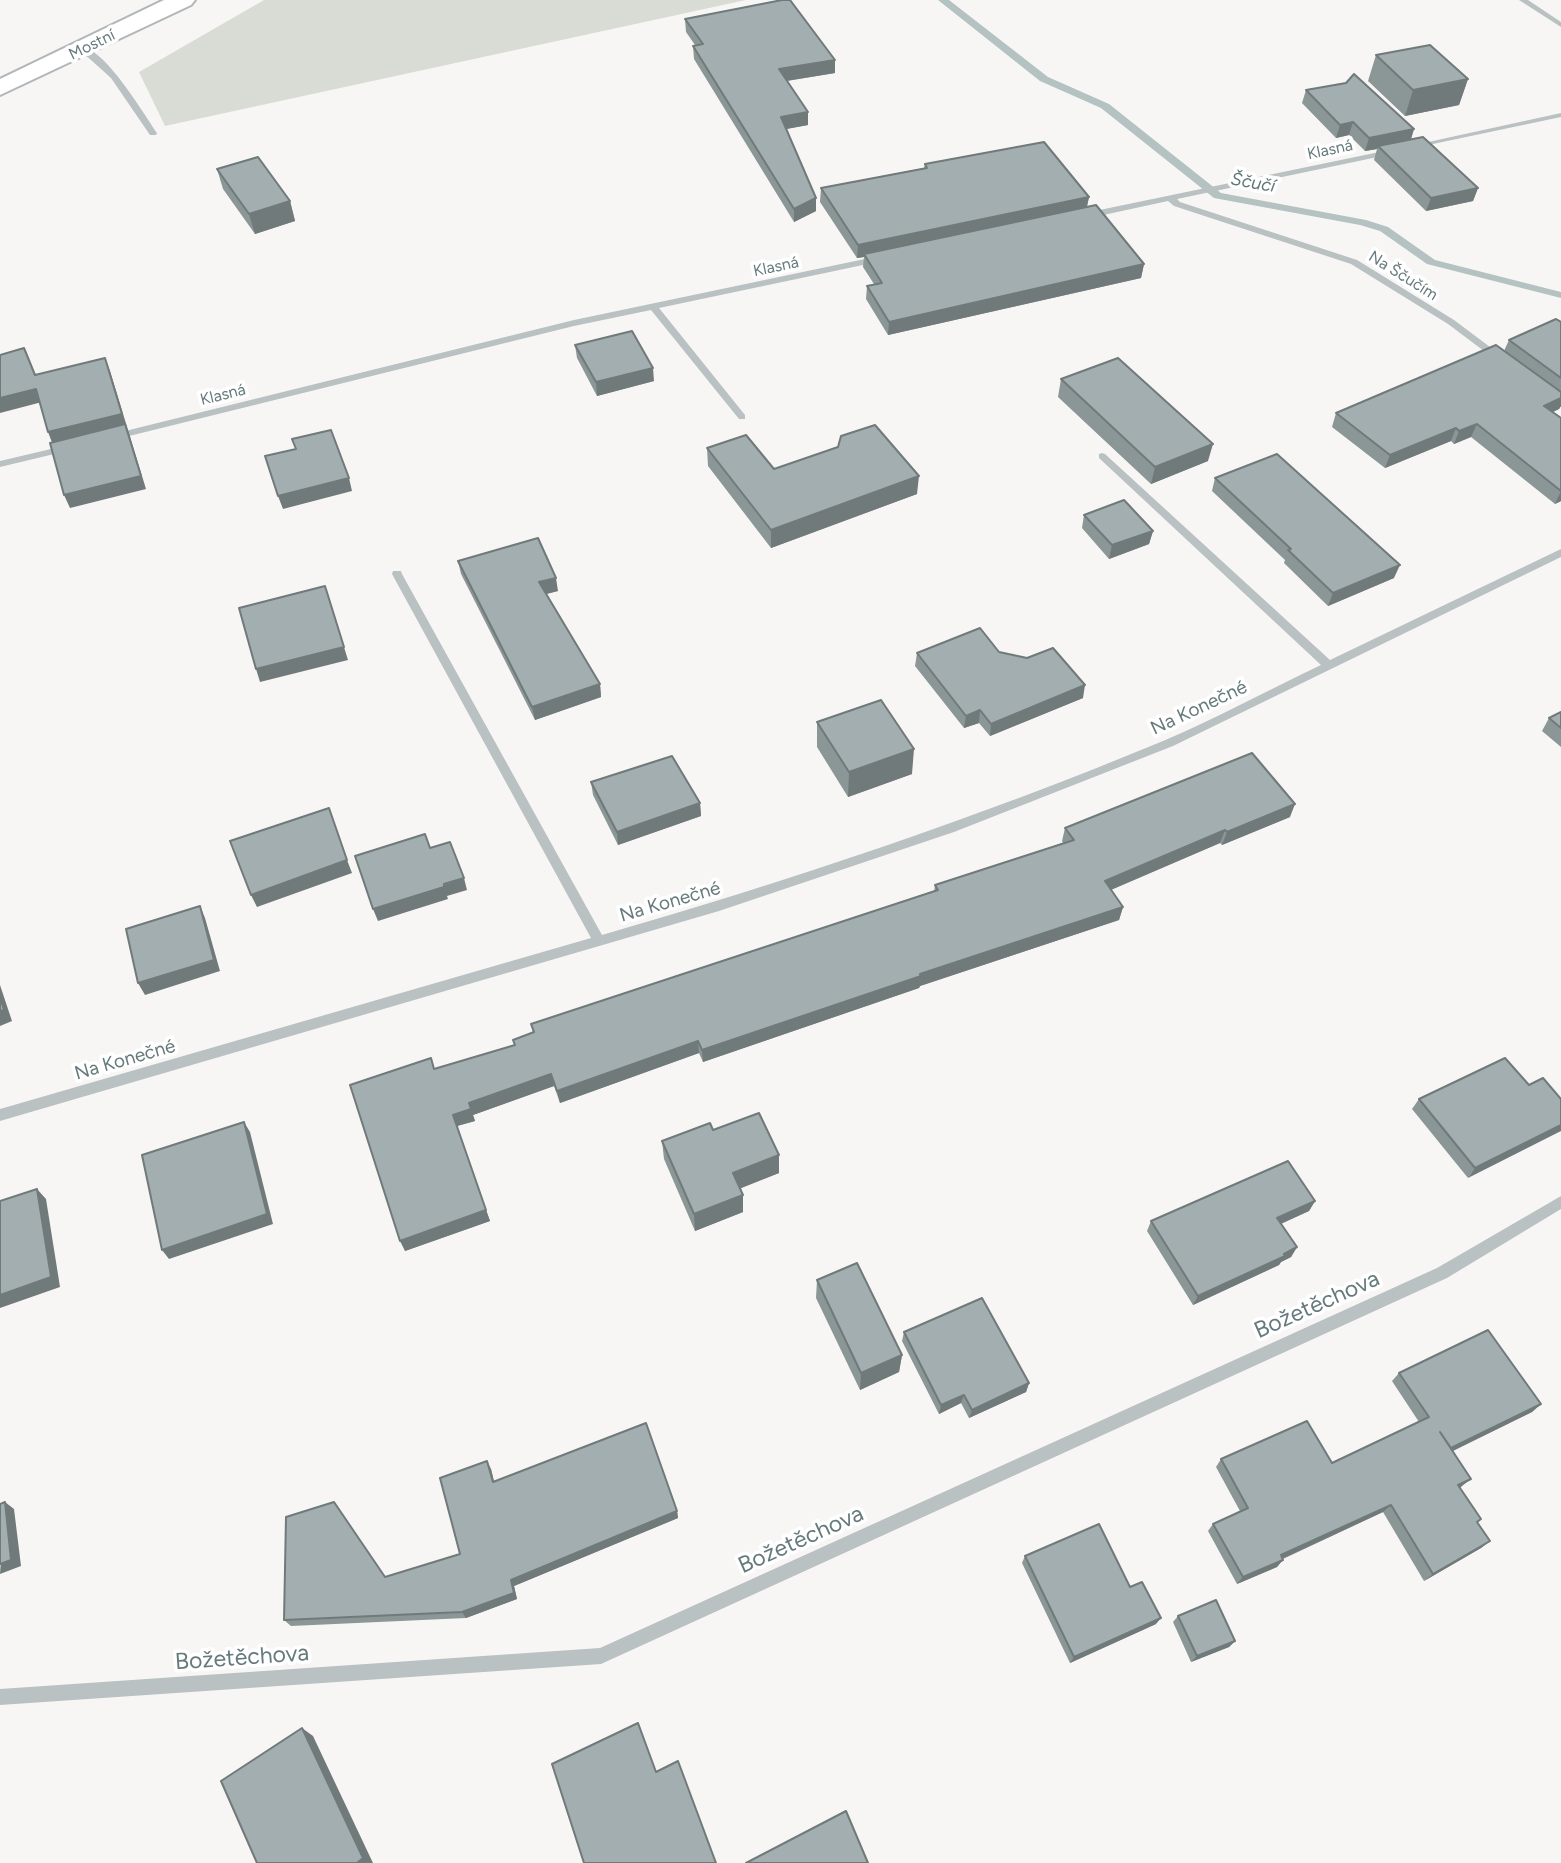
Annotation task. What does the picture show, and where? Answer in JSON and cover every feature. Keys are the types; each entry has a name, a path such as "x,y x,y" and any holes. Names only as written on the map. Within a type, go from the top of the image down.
{"main road":[{"name":"Mostní","path":"0,88 84,50 183,0"}],"street":[{"path":"1523,0 1561,25"},
{"path":"84,50 101,61 116,78 153,133"},
{"name":"Klasná","path":"1079,217 1561,115"},
{"name":"Na Ščučím","path":"1170,198 1177,204 1354,262 1451,322 1506,363"},
{"name":"Klasná","path":"106,438 574,323 896,256"},
{"path":"654,307 742,417"},
{"path":"0,464 79,445"},
{"path":"1102,456 1329,666"},
{"name":"Na Konečné","path":"0,1115 719,906 950,828 1169,743 1561,553"},
{"path":"397,574 599,941"},
{"name":"Božetěchova","path":"0,1697 601,1656 1442,1273 1561,1202"}],"shaded area":[{"path":"264,0 746,0 165,126 139,72"}],"building":[{"path":"790,0 835,60 779,69 808,112 781,117 816,198 794,209 693,46 703,44 685,19"},
{"path":"1430,45 1468,79 1413,90 1376,55"},
{"path":"1354,74 1414,129 1369,138 1353,122 1340,125 1306,90 1346,83"},
{"path":"1423,137 1478,188 1431,198 1378,146"},
{"path":"1044,142 1089,197 858,245 821,188 927,168 925,164"},
{"path":"258,157 290,201 249,214 217,169"},
{"path":"1096,205 1144,264 889,322 867,286 882,283 864,254"},
{"path":"1556,319 1561,322 1561,378 1509,340"},
{"path":"632,331 653,368 596,382 575,345"},
{"path":"1496,345 1561,392 1561,398 1544,406 1561,418 1561,491 1477,424 1459,431 1456,428 1390,455 1336,413"},
{"path":"24,348 35,375 105,358 122,414 48,432 36,389 0,398 0,355"},
{"path":"1118,358 1213,444 1155,467 1061,379"},
{"path":"125,424 141,476 64,495 50,443"},
{"path":"875,425 919,476 771,530 707,448 746,435 774,469 838,447 841,436"},
{"path":"331,430 349,478 278,496 265,456 296,449 292,439"},
{"path":"1277,454 1400,565 1333,593 1288,550 1291,549 1215,478"},
{"path":"1124,500 1153,531 1112,545 1084,515"},
{"path":"538,538 556,578 539,582 600,684 532,707 458,561"},
{"path":"325,586 344,647 256,669 239,608"},
{"path":"980,628 999,652 1027,658 1053,648 1085,685 991,724 980,710 966,716 917,653"},
{"path":"881,700 914,749 849,772 817,722"},
{"path":"1561,712 1561,728 1549,718"},
{"path":"1252,753 1295,804 1227,832 1225,830 1105,881 1123,907 702,1050 698,1041 557,1091 551,1074 469,1103 471,1109 453,1115 486,1210 400,1241 350,1085 431,1058 434,1069 515,1045 513,1040 534,1032 531,1024 938,890 935,885 1074,840 1065,828"},
{"path":"672,756 700,803 617,832 591,782"},
{"path":"329,808 347,860 251,895 230,841"},
{"path":"425,834 430,848 450,842 464,878 373,909 355,856"},
{"path":"200,906 214,960 138,983 126,929"},
{"path":"1505,1058 1529,1085 1543,1078 1561,1099 1561,1125 1475,1168 1419,1099"},
{"path":"759,1113 779,1155 733,1173 743,1195 694,1214 662,1141 710,1123 713,1130"},
{"path":"244,1122 267,1214 162,1250 142,1155"},
{"path":"1288,1161 1315,1201 1277,1218 1297,1247 1284,1254 1285,1256 1198,1296 1151,1221"},
{"path":"37,1189 51,1277 0,1295 0,1201"},
{"path":"857,1263 902,1355 861,1373 817,1280"},
{"path":"982,1298 1029,1383 972,1410 964,1395 941,1405 904,1332"},
{"path":"1488,1330 1541,1404 1451,1448 1440,1432 1471,1479 1458,1485 1481,1519 1477,1522 1490,1541 1433,1574 1391,1505 1281,1555 1283,1560 1243,1577 1213,1524 1248,1508 1221,1459 1307,1421 1332,1463 1429,1417 1399,1373"},
{"path":"646,1423 677,1511 511,1580 514,1593 462,1612 284,1620 286,1517 334,1502 385,1577 460,1554 440,1478 487,1461 493,1482"},
{"path":"5,1502 11,1560 0,1564 0,1504"},
{"path":"1099,1524 1130,1587 1142,1582 1161,1618 1074,1657 1025,1556"},
{"path":"1216,1600 1235,1641 1197,1656 1178,1616"},
{"path":"638,1723 656,1772 678,1761 716,1863 584,1863 552,1764"},
{"path":"302,1728 363,1858 357,1863 257,1863 221,1781"},
{"path":"846,1811 868,1863 746,1863"}],"waterway":[{"name":"Ščučí","path":"943,0 1044,79 1105,106 1218,196 1362,222 1384,229 1431,262 1561,295"}]}
